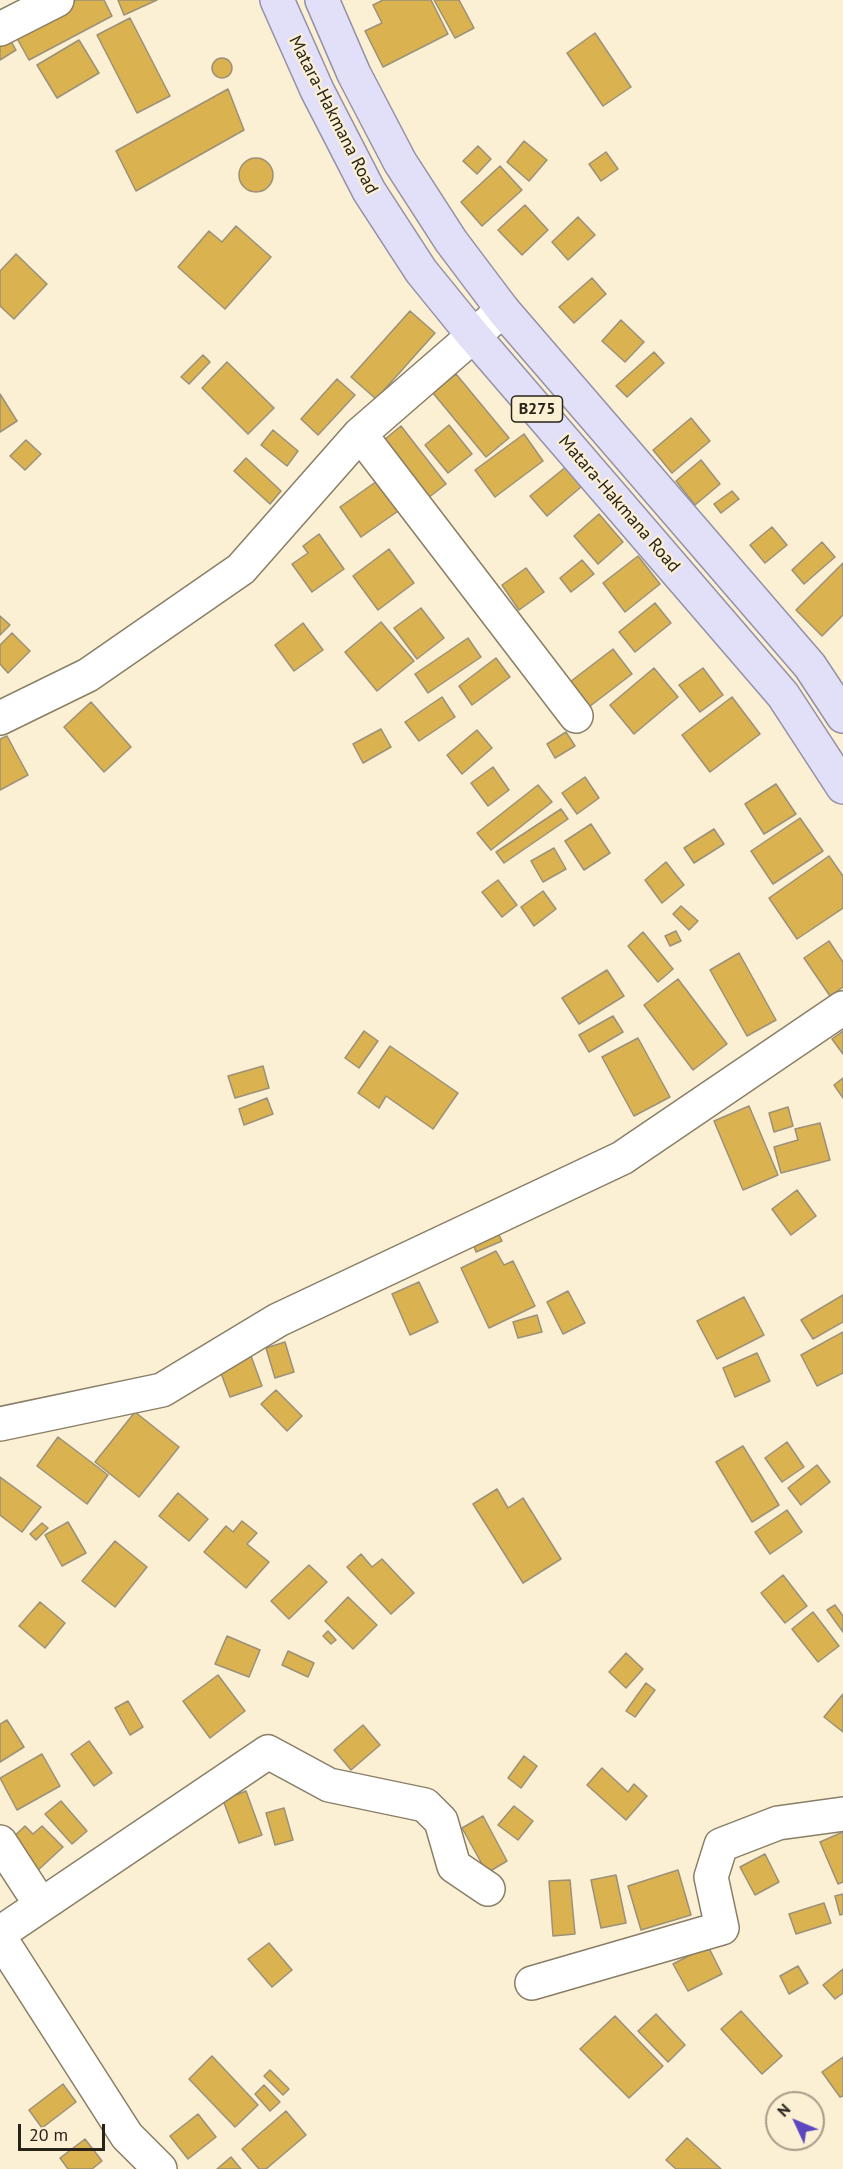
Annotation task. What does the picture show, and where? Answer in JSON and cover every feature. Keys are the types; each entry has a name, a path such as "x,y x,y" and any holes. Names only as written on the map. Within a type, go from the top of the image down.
{"main road":[{"name":"Matara-Hakmana Road","path":"277,0 317,90 369,191 421,272 783,694 843,787"},
{"name":"B275","path":"322,0 354,74 400,162 451,241 503,310 810,666 843,716"}],"street":[{"path":"0,29 57,0"},
{"path":"0,717 88,675 241,569 360,434 503,310"},
{"path":"360,434 576,716"},
{"path":"0,1424 162,1390 278,1320 622,1158 843,1008"},
{"path":"0,1933 268,1752 329,1785 425,1805 441,1821 454,1866 488,1889"},
{"path":"532,1983 722,1928 711,1877 721,1845 778,1823 843,1814"},
{"path":"0,1842 41,1905"},
{"path":"0,1938 127,2136 160,2169"}],"building":[{"path":"76,0 104,0 112,16 29,60 14,33"},
{"path":"118,0 157,0 124,15"},
{"path":"383,0 431,0 448,34 383,67 365,31 382,23 373,5"},
{"path":"434,0 459,0 474,28 455,38"},
{"path":"130,18 170,96 137,113 97,35"},
{"path":"595,33 631,87 603,106 567,53"},
{"path":"8,36 16,50 0,60 0,41"},
{"path":"79,40 99,73 57,98 37,65"},
{"path":"222,58 229,61 232,68 229,75 222,78 215,75 212,68 215,61"},
{"path":"228,89 244,130 136,191 116,151"},
{"path":"524,141 547,160 529,181 507,162"},
{"path":"478,146 491,159 477,174 463,161"},
{"path":"606,152 618,169 601,181 589,164"},
{"path":"256,158 268,163 273,175 268,187 256,192 244,187 239,175 244,163"},
{"path":"500,166 522,190 482,226 461,202"},
{"path":"525,205 548,230 522,255 498,230"},
{"path":"578,217 595,235 568,260 552,242"},
{"path":"236,226 271,257 225,309 178,267 209,231 222,242"},
{"path":"16,254 47,284 14,319 0,306 0,271"},
{"path":"592,278 606,294 574,323 559,307"},
{"path":"410,311 435,333 376,399 351,377"},
{"path":"621,320 644,342 625,362 602,341"},
{"path":"654,352 664,363 627,397 616,386"},
{"path":"203,355 210,362 189,384 181,377"},
{"path":"227,362 274,408 248,434 202,388"},
{"path":"456,374 509,438 486,457 433,393"},
{"path":"337,379 355,395 318,435 301,419"},
{"path":"0,394 17,421 0,432"},
{"path":"691,418 710,441 672,473 653,450"},
{"path":"449,425 472,454 448,473 425,445"},
{"path":"401,426 446,484 428,498 384,440"},
{"path":"273,430 298,451 287,466 261,445"},
{"path":"524,434 543,461 495,497 475,470"},
{"path":"26,440 41,454 25,470 10,456"},
{"path":"246,458 281,491 270,504 234,471"},
{"path":"701,460 720,484 695,505 676,481"},
{"path":"572,462 588,481 547,516 530,496"},
{"path":"380,479 401,509 361,537 340,507"},
{"path":"732,491 739,499 721,513 714,504"},
{"path":"599,514 623,542 598,564 574,536"},
{"path":"772,527 787,545 765,563 750,545"},
{"path":"319,534 344,569 312,592 292,564 308,553 303,546"},
{"path":"822,542 835,557 804,584 792,570"},
{"path":"389,549 414,583 378,610 353,576"},
{"path":"638,556 660,584 625,612 603,583"},
{"path":"582,560 594,574 571,592 560,578"},
{"path":"843,563 843,615 822,636 796,610"},
{"path":"526,568 544,592 519,610 502,585"},
{"path":"655,603 671,623 635,652 619,632"},
{"path":"421,608 444,638 417,659 394,628"},
{"path":"0,616 10,625 0,635"},
{"path":"381,622 414,661 377,691 345,652"},
{"path":"303,623 323,650 294,671 275,645"},
{"path":"12,633 30,651 8,673 0,664 0,645"},
{"path":"468,638 481,657 428,693 415,674"},
{"path":"613,649 632,674 585,710 566,685"},
{"path":"496,658 510,677 472,705 459,686"},
{"path":"654,668 678,697 634,734 610,705"},
{"path":"703,668 723,695 700,712 679,685"},
{"path":"442,697 455,717 419,741 405,722"},
{"path":"732,697 760,734 710,772 682,735"},
{"path":"91,702 131,747 104,772 64,727"},
{"path":"381,729 391,747 363,763 353,744"},
{"path":"477,730 492,748 462,774 447,755"},
{"path":"566,732 575,746 555,758 547,744"},
{"path":"7,736 28,775 0,790 0,739"},
{"path":"493,767 509,790 488,806 471,783"},
{"path":"585,777 599,798 577,814 562,793"},
{"path":"776,784 796,814 764,834 745,804"},
{"path":"538,785 552,802 491,850 477,833"},
{"path":"561,809 568,819 504,863 496,852"},
{"path":"800,818 823,851 773,884 751,851"},
{"path":"591,824 610,853 584,870 565,841"},
{"path":"714,829 724,844 694,863 684,848"},
{"path":"554,848 566,869 543,882 531,861"},
{"path":"829,856 843,876 843,908 797,939 769,898"},
{"path":"666,862 684,885 662,903 645,880"},
{"path":"498,880 517,905 502,917 482,892"},
{"path":"543,891 556,909 534,926 521,907"},
{"path":"681,906 698,921 689,930 673,914"},
{"path":"676,931 681,941 670,946 665,936"},
{"path":"643,932 673,969 658,982 628,946"},
{"path":"829,941 843,962 843,987 830,996 804,958"},
{"path":"739,953 776,1020 747,1036 710,970"},
{"path":"607,970 624,996 579,1024 562,998"},
{"path":"678,979 727,1044 693,1070 644,1005"},
{"path":"613,1016 623,1032 589,1052 579,1035"},
{"path":"364,1031 378,1041 359,1068 345,1058"},
{"path":"843,1031 843,1054 832,1039"},
{"path":"638,1038 670,1097 634,1116 602,1057"},
{"path":"390,1046 458,1093 433,1129 386,1096 379,1108 358,1093"},
{"path":"263,1066 269,1088 235,1098 228,1076"},
{"path":"843,1078 843,1098 834,1085"},
{"path":"267,1098 273,1114 244,1125 239,1109"},
{"path":"749,1106 778,1175 743,1190 714,1121"},
{"path":"788,1107 793,1126 774,1132 769,1113"},
{"path":"820,1123 830,1160 781,1173 774,1147 798,1140 795,1129"},
{"path":"797,1190 816,1216 791,1235 772,1209"},
{"path":"498,1233 502,1241 476,1252 473,1243"},
{"path":"496,1251 504,1265 513,1261 535,1306 489,1328 461,1268"},
{"path":"419,1282 438,1322 410,1335 392,1294"},
{"path":"568,1291 585,1323 563,1334 547,1302"},
{"path":"843,1295 843,1322 813,1339 801,1320"},
{"path":"744,1297 764,1335 717,1359 697,1321"},
{"path":"537,1315 542,1332 518,1338 513,1322"},
{"path":"843,1332 843,1373 817,1386 801,1355"},
{"path":"285,1342 294,1372 275,1378 266,1348"},
{"path":"757,1353 770,1381 735,1397 723,1368"},
{"path":"251,1356 262,1386 230,1397 219,1368"},
{"path":"276,1390 302,1416 287,1431 261,1404"},
{"path":"135,1412 179,1447 139,1497 95,1462"},
{"path":"58,1437 108,1475 87,1504 37,1466"},
{"path":"787,1442 804,1467 782,1482 765,1458"},
{"path":"743,1446 779,1505 752,1522 716,1462"},
{"path":"817,1465 830,1482 801,1505 788,1488"},
{"path":"0,1477 41,1507 22,1532 0,1515"},
{"path":"497,1489 508,1508 523,1498 561,1559 523,1583 473,1504"},
{"path":"178,1493 208,1519 189,1541 159,1516"},
{"path":"787,1510 802,1532 770,1554 755,1532"},
{"path":"242,1521 257,1533 247,1544 269,1562 246,1588 204,1552 226,1526 233,1532"},
{"path":"68,1522 86,1553 62,1566 45,1535"},
{"path":"42,1523 48,1528 36,1540 30,1534"},
{"path":"115,1541 147,1567 115,1607 82,1581"},
{"path":"361,1554 372,1567 382,1559 414,1593 391,1614 347,1567"},
{"path":"309,1565 327,1582 289,1619 271,1601"},
{"path":"783,1575 807,1606 785,1623 761,1593"},
{"path":"348,1597 377,1625 353,1649 325,1621"},
{"path":"40,1602 65,1623 45,1648 19,1626"},
{"path":"835,1605 843,1616 843,1632 827,1610"},
{"path":"813,1612 839,1646 818,1662 792,1629"},
{"path":"328,1631 336,1640 331,1644 323,1636"},
{"path":"227,1636 260,1650 249,1677 215,1664"},
{"path":"288,1651 314,1663 308,1677 282,1665"},
{"path":"626,1653 643,1669 626,1688 609,1672"},
{"path":"218,1675 245,1711 210,1738 183,1701"},
{"path":"646,1683 655,1690 635,1717 626,1711"},
{"path":"843,1694 843,1732 824,1717"},
{"path":"128,1701 143,1727 130,1735 115,1708"},
{"path":"7,1720 24,1747 0,1762 0,1724"},
{"path":"363,1725 380,1745 351,1770 334,1750"},
{"path":"89,1741 112,1773 94,1786 71,1754"},
{"path":"42,1754 60,1786 17,1810 0,1778"},
{"path":"524,1756 537,1766 521,1788 508,1778"},
{"path":"602,1768 628,1792 634,1784 647,1796 626,1820 587,1785"},
{"path":"246,1791 262,1835 239,1843 223,1800"},
{"path":"61,1801 87,1831 72,1844 45,1814"},
{"path":"514,1806 533,1821 518,1840 498,1825"},
{"path":"284,1808 293,1840 275,1845 266,1813"},
{"path":"483,1816 507,1861 487,1873 462,1828"},
{"path":"25,1826 33,1834 42,1826 63,1847 36,1872 8,1842"},
{"path":"843,1832 843,1882 838,1884 820,1842"},
{"path":"765,1854 779,1882 755,1895 740,1867"},
{"path":"678,1870 691,1915 641,1930 628,1886"},
{"path":"616,1875 626,1923 601,1928 591,1880"},
{"path":"570,1880 575,1934 553,1936 549,1881"},
{"path":"843,1894 843,1914 840,1915 835,1896"},
{"path":"824,1903 831,1923 796,1934 789,1914"},
{"path":"269,1943 292,1970 272,1987 248,1959"},
{"path":"708,1946 722,1974 688,1991 673,1964"},
{"path":"798,1966 808,1983 789,1994 780,1976"},
{"path":"843,1969 843,1993 835,1999 823,1985"},
{"path":"741,2011 782,2056 762,2074 721,2029"},
{"path":"656,2014 685,2045 668,2062 638,2031"},
{"path":"615,2016 663,2066 629,2098 580,2049"},
{"path":"212,2056 258,2105 235,2127 189,2079"},
{"path":"843,2057 843,2096 840,2097 822,2072"},
{"path":"270,2070 289,2089 283,2095 264,2076"},
{"path":"63,2084 76,2102 42,2128 29,2110"},
{"path":"264,2085 280,2102 270,2111 255,2094"},
{"path":"286,2111 306,2135 266,2169 259,2169 242,2149"},
{"path":"198,2114 216,2137 188,2159 170,2136"},
{"path":"687,2138 721,2169 676,2169 666,2160"},
{"path":"85,2139 102,2161 92,2169 68,2169 60,2158"},
{"path":"231,2157 241,2169 217,2169"}]}
